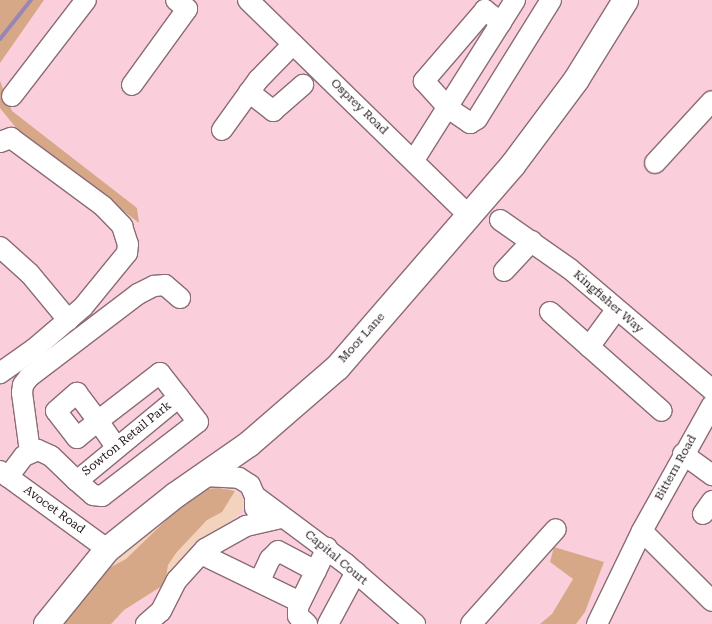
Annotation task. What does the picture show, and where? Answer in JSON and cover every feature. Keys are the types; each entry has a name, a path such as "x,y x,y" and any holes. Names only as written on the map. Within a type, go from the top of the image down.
{"main road":[{"name":"Moor Lane","path":"46,624 107,549 154,510 204,476 288,412 336,367 542,127 625,0"}],"street":[{"path":"12,96 86,0"},
{"path":"132,85 187,8 176,0"},
{"name":"Osprey Road","path":"248,0 414,160 468,215"},
{"path":"414,160 515,0"},
{"path":"501,23 480,5 424,81 448,108 470,123 477,120 551,0"},
{"path":"222,130 249,92 293,44"},
{"path":"249,92 274,111 303,85"},
{"path":"655,163 712,102"},
{"path":"0,142 10,138 19,143 96,200 122,226 128,244 126,254 68,320 0,372"},
{"name":"Kingfisher Way","path":"500,220 532,241 712,390"},
{"path":"504,271 532,241"},
{"path":"0,247 30,274 68,320"},
{"path":"4,474 30,452 22,393 23,384 29,378 138,294 154,286 165,285 180,298"},
{"path":"589,347 616,310"},
{"path":"550,312 662,411"},
{"path":"76,480 93,495 102,496 198,422 160,372 98,421 116,447"},
{"name":"Sowton Retail Park","path":"30,452 44,451 76,480 179,397"},
{"name":"Bittern Road","path":"597,624 642,531 683,454 705,432 712,405"},
{"path":"683,454 712,475"},
{"name":"Avocet Road","path":"4,474 107,549"},
{"name":"Capital Court","path":"204,476 239,478 250,485 255,496 282,518 294,523 327,548 415,624"},
{"path":"246,526 256,506 255,496"},
{"path":"153,618 176,580 201,554 246,526 282,518"},
{"path":"471,624 556,529"},
{"path":"642,531 712,601"},
{"path":"307,624 298,616 300,602 327,548"},
{"path":"255,579 262,576 270,559 278,551 316,571"},
{"path":"201,554 300,602"},
{"path":"328,624 356,572"}],"shaded area":[{"path":"0,0 712,0 712,624 0,624"},
{"path":"0,0 44,0 0,63"},
{"path":"0,81 12,111 137,208 139,223 17,129 0,108"},
{"path":"219,488 240,494 244,503 240,514 193,546 181,558 165,584 124,610 111,624 62,617 104,568 191,494"},
{"path":"219,488 235,491 222,512 207,520 176,553 168,565 165,584 124,610 111,624 57,624 98,574 126,559 186,501 205,489"},
{"path":"554,547 604,562 585,612 576,624 540,624 552,614 573,579 550,562"}],"waterway":[{"path":"0,39 31,0"}]}
